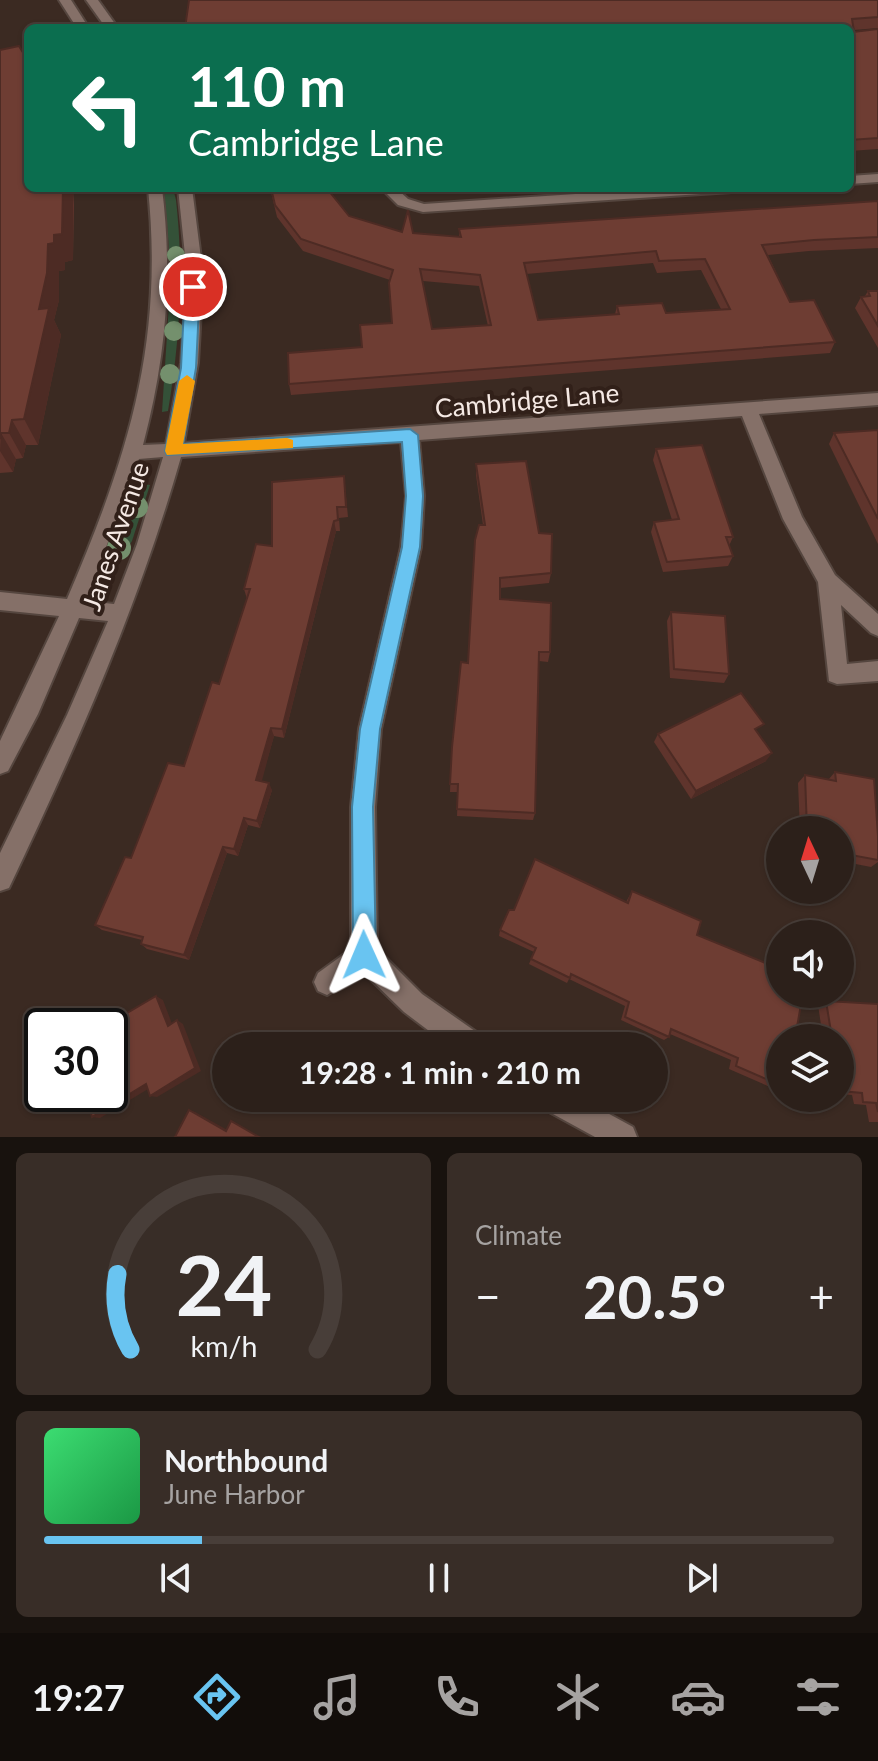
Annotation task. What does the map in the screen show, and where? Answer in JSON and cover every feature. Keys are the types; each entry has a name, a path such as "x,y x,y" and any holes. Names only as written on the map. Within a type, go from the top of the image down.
{"street":[{"path":"65,0 80,24"},
{"path":"92,0 109,24"},
{"path":"854,180 878,178"},
{"name":"Janes Avenue","path":"0,763 97,556 149,392 159,335 163,258 155,192"},
{"name":"Janes Avenue","path":"0,879 68,742 149,539 173,451 184,407 192,318 193,257 185,192"},
{"path":"392,192 403,202 423,208 670,192"},
{"name":"Cambridge Lane","path":"132,452 410,435 878,399"},
{"path":"748,408 793,519 828,581 878,627"},
{"path":"410,435 415,496 411,547 370,729 363,807 364,955 413,1003 453,1032"},
{"path":"828,581 837,674 878,671"},
{"path":"0,601 120,613"},
{"path":"327,982 364,955"},
{"path":"577,1112 623,1137"}],"green space":[{"path":"164,192 174,192 176,200 180,280 172,385 168,411 162,412 171,273"},
{"path":"143,484 150,485 132,541 115,567 108,565"}],"building":[{"path":"189,0 878,0 878,17 852,19 853,24 186,24"},
{"path":"878,29 878,138 854,140 854,32"},
{"path":"19,46 24,54 24,192 63,192 62,234 54,235 54,243 48,244 47,273 39,309 49,308 24,419 12,420 9,433 1,433 0,439 0,50"},
{"path":"272,192 330,192 349,216 402,232 408,210 413,233 461,237 459,229 878,201 878,237 762,245 790,302 814,300 835,342 289,384 288,353 362,347 360,325 392,323 389,283 393,270 301,239 275,205","holes":["656,251 659,261 705,259 730,309 666,313 662,303 617,306 619,314 538,320 524,263","420,269 480,275 491,325 432,329"]},
{"path":"868,291 878,291 878,326 861,297 870,296"},
{"path":"878,430 878,519 834,433"},
{"path":"702,445 733,537 726,537 733,556 667,562 654,522 679,519 656,449"},
{"path":"526,461 539,533 552,534 551,573 500,578 500,599 551,603 550,652 539,652 535,813 457,809 458,784 450,784 452,747 461,662 468,663 475,540 479,525 485,525 476,464"},
{"path":"344,476 346,507 337,507 338,520 334,521 282,729 271,728 256,780 269,783 257,821 244,818 234,849 223,847 184,955 141,944 143,937 95,925 125,857 131,858 168,763 184,766 212,682 219,684 250,589 244,589 256,544 272,546 272,482"},
{"path":"671,612 725,616 729,674 674,669"},
{"path":"741,693 764,724 755,729 772,753 696,791 658,734"},
{"path":"835,772 874,779 878,860 854,856 854,816 806,816 805,775 836,781"},
{"path":"535,859 628,903 632,891 701,921 697,935 766,963 766,1008 800,1008 798,1024 766,1024 766,1079 736,1066 738,1058 671,1029 669,1037 668,1032 658,1032 625,1017 629,1002 531,959 536,948 500,930 509,910 514,910"},
{"path":"156,996 168,1026 177,1020 195,1068 150,1096 146,1084 128,1095 128,1012"},
{"path":"854,1003 878,1004 878,1112 876,1103 863,1102 862,1093 854,1092 854,1024 830,1024 827,1008 854,1008"},
{"path":"189,1110 226,1131 231,1121 259,1137 175,1137"}],"slow traffic":[{"path":"187,381 173,451 287,444"}],"route":[{"path":"193,287 189,368 184,407 173,451 410,435 415,496 411,547 370,729 363,807 364,955"}]}
